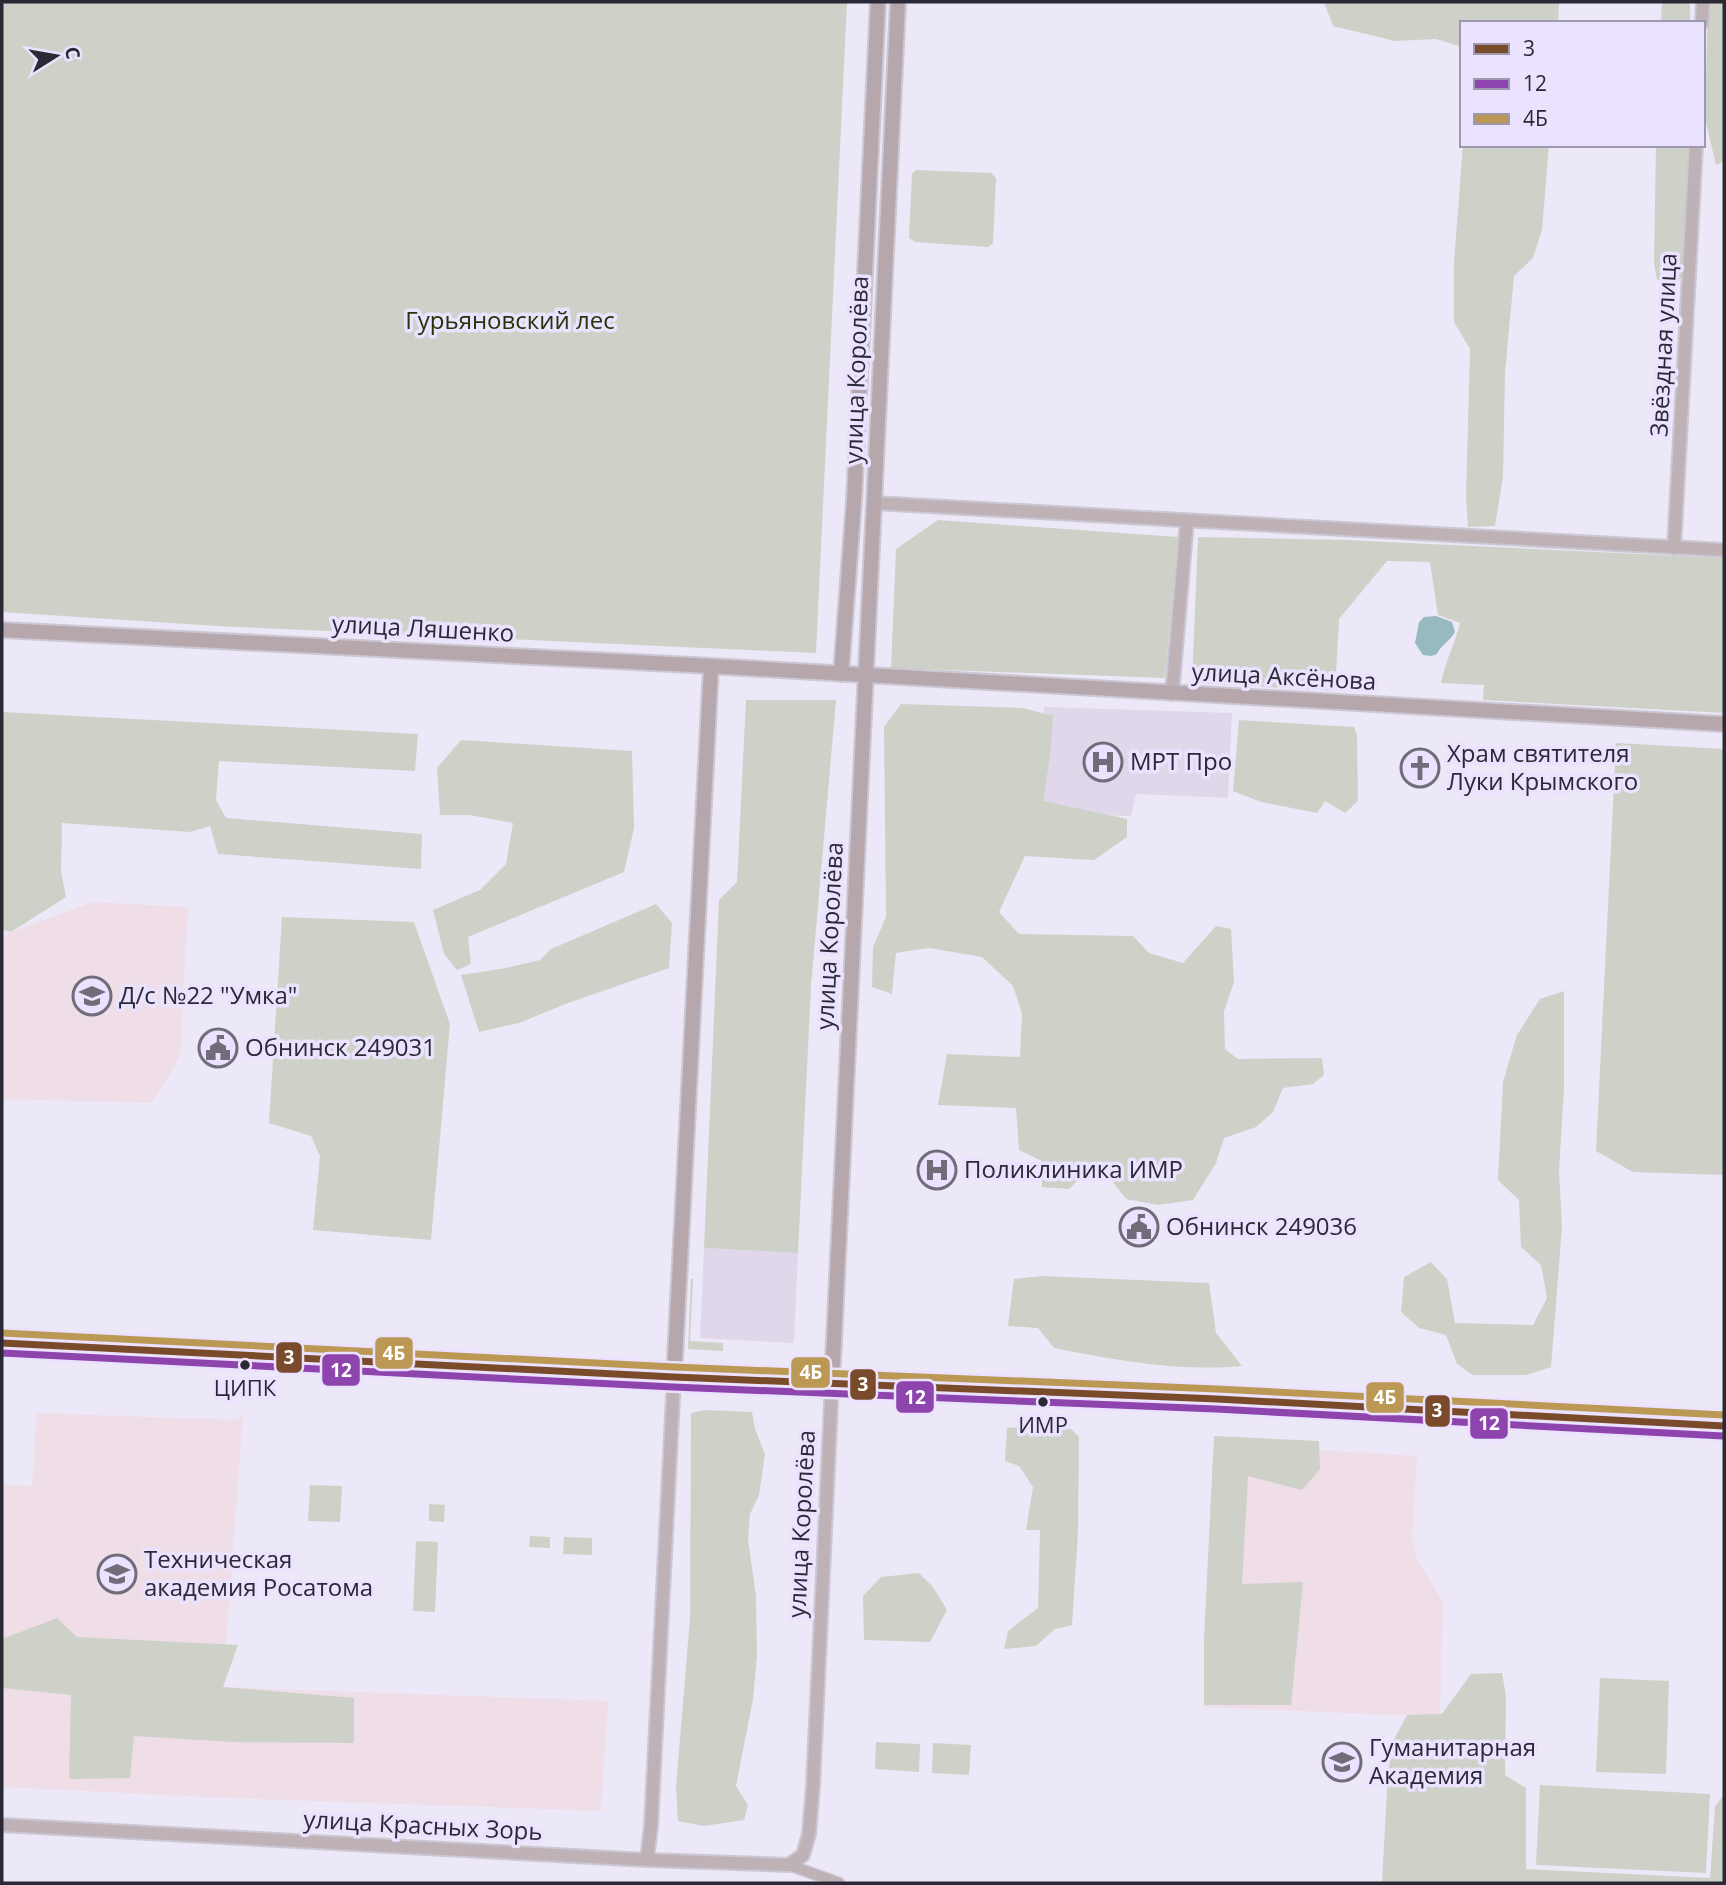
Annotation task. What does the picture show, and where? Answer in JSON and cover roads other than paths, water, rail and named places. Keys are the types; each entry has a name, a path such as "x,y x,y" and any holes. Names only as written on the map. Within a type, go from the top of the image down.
{"main road":[{"name":"улица Королёва","path":"841,674 854,501 878,2"},
{"name":"улица Королёва","path":"832,1382 898,2"},
{"path":"854,501 874,503"},
{"name":"улица Ляшенко","path":"2,630 841,674"},
{"path":"674,1377 711,667"},
{"name":"улица Аксёнова","path":"841,674 1724,724"},
{"path":"2,1343 674,1377 1217,1399 1724,1426"}],"street":[{"path":"1702,21 1703,2"},
{"name":"Звёздная улица","path":"1674,548 1696,147"},
{"path":"874,503 1724,550"},
{"path":"1172,694 1187,521"},
{"path":"647,1860 674,1377"},
{"name":"улица Королёва","path":"789,1865 803,1855 811,1810 832,1382"},
{"name":"улица Красных Зорь","path":"2,1825 647,1860 789,1865 839,1883"}],"place":[{"name":"МРТ Про","path":"1103,762"},
{"name":"Храм святителя Луки Крымского","path":"1420,768"},
{"name":"Д/с №22 \"Умка\"","path":"92,996"},
{"name":"Обнинск 249031","path":"218,1048"},
{"name":"Поликлиника ИМР","path":"937,1170"},
{"name":"Обнинск 249036","path":"1139,1227"},
{"name":"ЦИПК","path":"245,1365"},
{"name":"ИМР","path":"1043,1402"},
{"name":"Техническая академия Росатома","path":"117,1574"},
{"name":"Гуманитарная Академия","path":"1342,1762"}],"park label":[{"name":"Гурьяновский лес","path":"510,321"}]}
